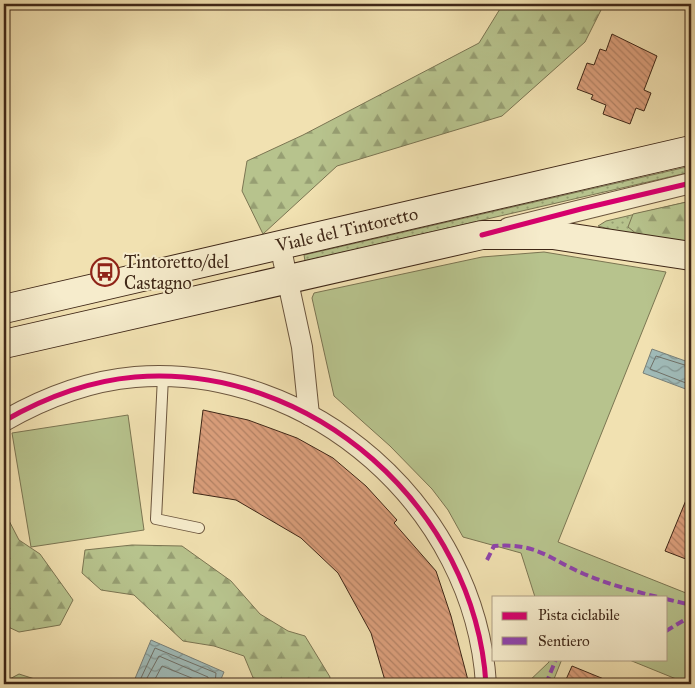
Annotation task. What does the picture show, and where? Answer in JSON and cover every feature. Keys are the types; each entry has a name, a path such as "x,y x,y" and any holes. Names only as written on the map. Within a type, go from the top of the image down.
{"main road":[{"name":"Viale del Tintoretto","path":"4,309 691,150"},
{"name":"Viale del Tintoretto","path":"4,344 482,235 553,235 691,256"}],"street":[{"path":"482,235 581,209 691,184"},
{"path":"280,245 302,347 309,414"},
{"path":"4,421 34,405 82,387 134,377 163,377 231,385 264,395 309,414 344,436 383,467 416,503 435,530 455,567 469,603 480,640 486,684"}],"lane":[{"path":"163,377 156,519 199,528"}],"green space":[{"path":"503,4 604,4 585,42 502,116 337,166 263,234 242,191 247,161 303,135 479,43"},
{"path":"691,166 691,172 305,261 304,255"},
{"path":"691,201 642,238 598,226 606,221"},
{"path":"691,201 691,246 642,238 628,227 633,214"},
{"path":"544,252 666,272 558,542 691,595 691,669 686,683 629,660 668,660 668,596 535,596 521,553 463,537 448,510 432,489 390,446 334,396 312,298 314,293 482,257"},
{"path":"128,415 144,530 31,547 12,433"},
{"path":"4,511 19,540 40,554 73,600 60,625 19,632 4,625"},
{"path":"132,545 182,546 231,581 260,614 288,631 305,636 330,677 329,684 251,684 254,680 244,656 214,646 183,641 134,595 101,590 82,573 85,550"},
{"path":"549,660 562,660 552,684 526,684"},
{"path":"19,674 44,682 45,684 4,684 4,682"}],"water":[{"path":"652,349 691,363 691,391 643,373"},
{"path":"151,640 224,672 219,684 141,684 134,681"}],"building":[{"path":"612,34 657,56 644,90 651,93 644,111 636,108 630,124 603,114 606,105 591,99 593,95 577,89 587,63 594,65 600,49 606,51"},
{"path":"203,410 248,420 297,438 333,458 366,486 397,520 394,523 436,571 451,616 469,684 386,684 371,633 338,573 301,538 236,500 193,493"},
{"path":"691,488 691,561 665,551"},
{"path":"572,666 616,684 564,684"}],"marked path":[{"path":"487,560 494,546 532,549 602,581 654,596"},
{"path":"668,599 691,605"},
{"path":"668,630 691,616"},
{"path":"546,684 556,660"}],"cycle path":[{"path":"482,235 691,183"},
{"path":"4,421 35,405 67,392 100,382 135,377 200,379 263,394 321,422 373,459 417,506 451,560 475,620 486,684"}],"place":[{"name":"Tintoretto/del Castagno","path":"105,272"}]}
